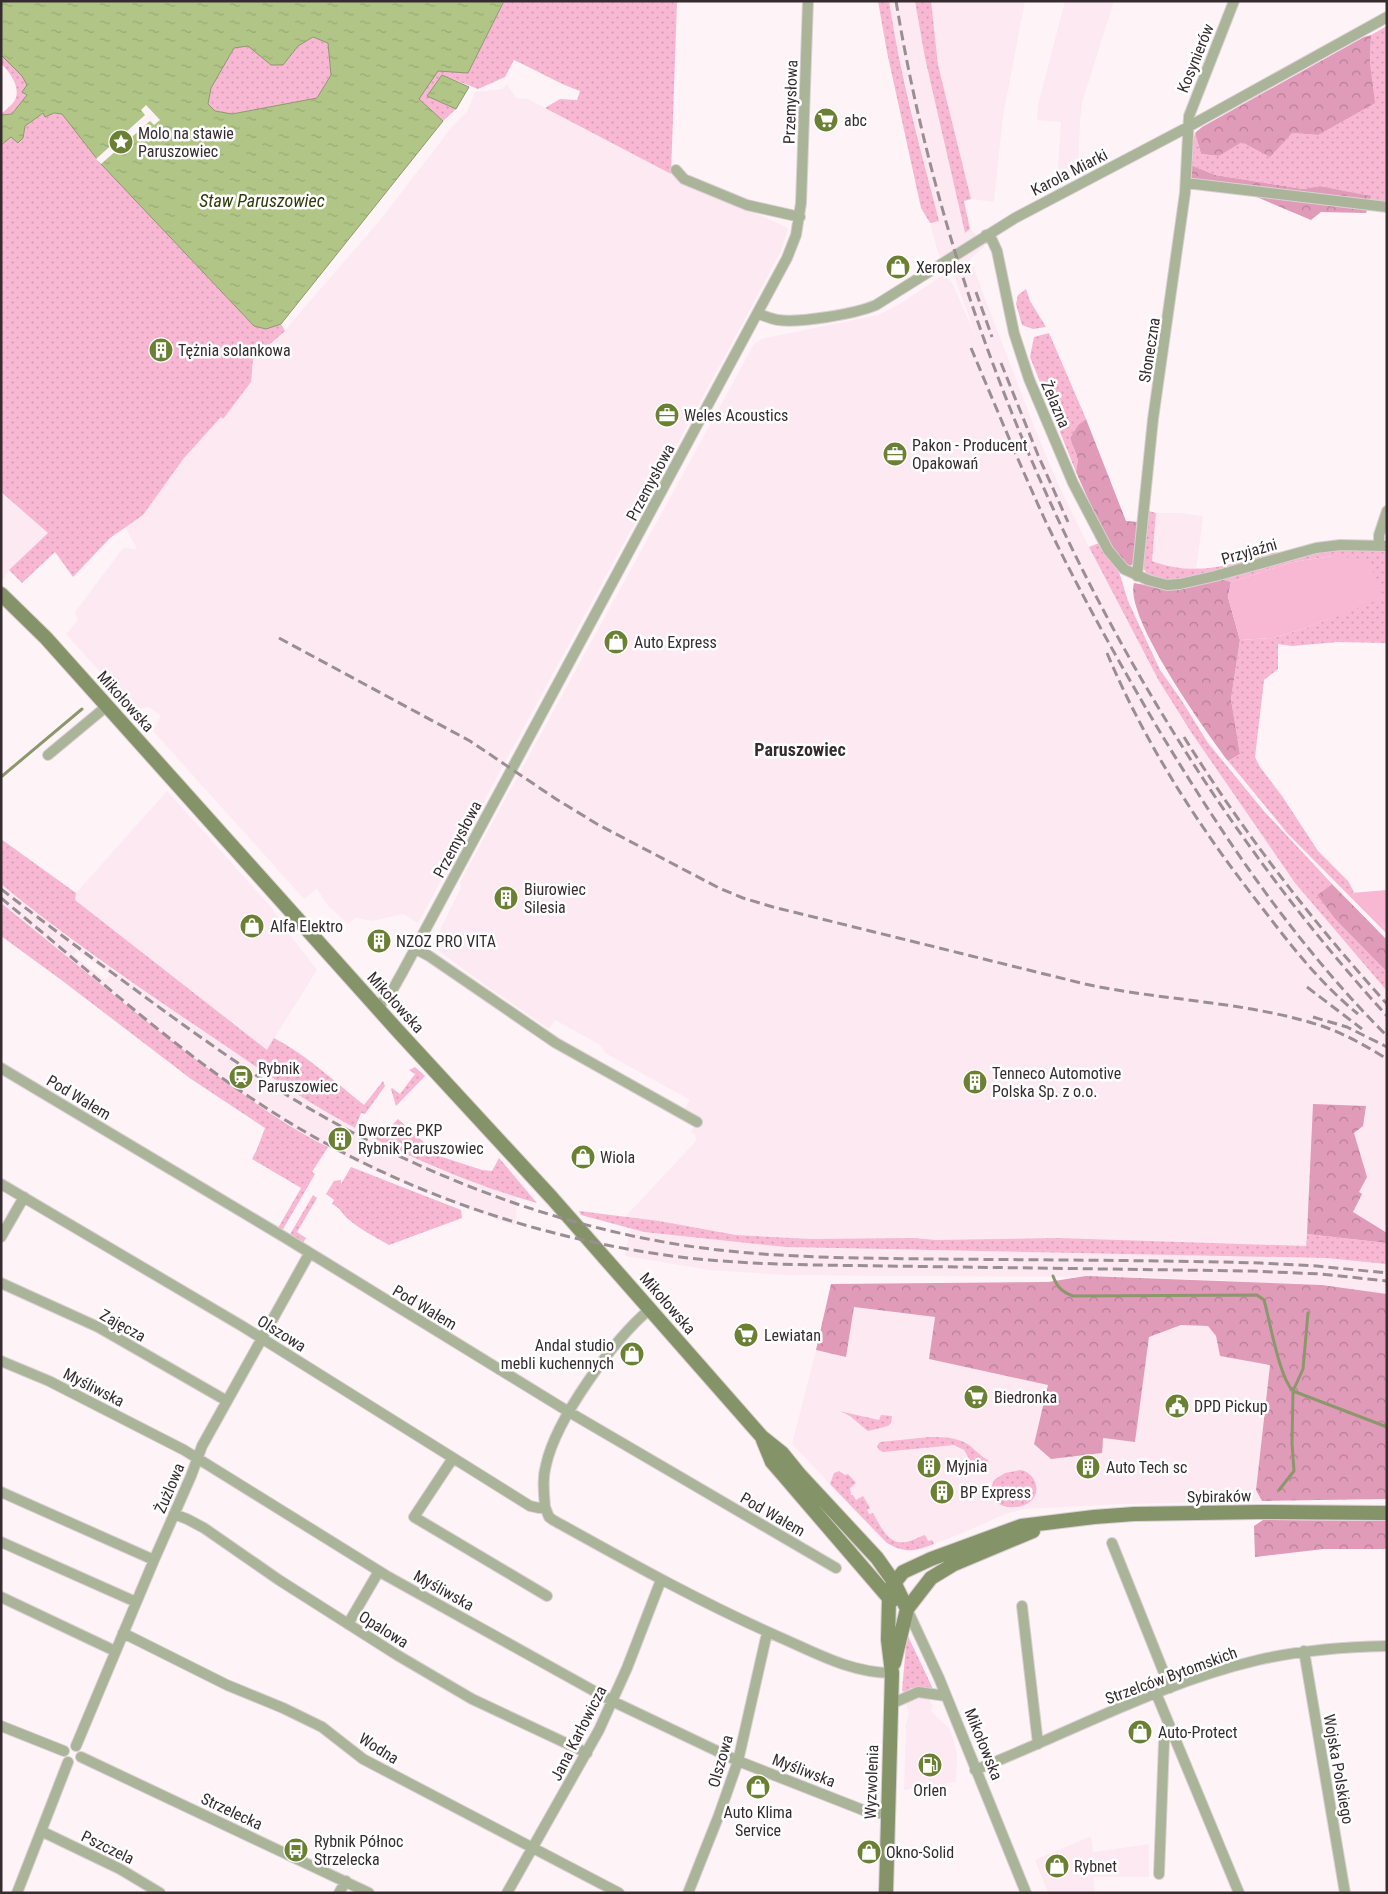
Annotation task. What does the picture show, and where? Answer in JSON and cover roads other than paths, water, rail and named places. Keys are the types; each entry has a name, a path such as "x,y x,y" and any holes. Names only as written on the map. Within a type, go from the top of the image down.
{"main road":[{"name":"Mikołowska","path":"1,594 27,618 528,1172 762,1438 782,1453 877,1558 894,1582 907,1608"},
{"name":"Mikołowska","path":"762,1438 772,1462 780,1472 889,1598 907,1608"},
{"name":"Sybiraków","path":"894,1582 903,1572 913,1567 974,1542 1021,1526 1134,1514 1259,1512 1387,1513"},
{"name":"Sybiraków","path":"907,1608 930,1578 940,1572 1052,1523"},
{"name":"Wyzwolenia","path":"886,1893 892,1673 888,1640 889,1598 894,1582"},
{"name":"Wyzwolenia","path":"892,1673 907,1608"}],"street":[{"name":"Przemysłowa","path":"377,1007 391,993 416,949 759,314 787,258 796,235 800,217 804,156 808,1"},
{"name":"Kosynierów","path":"1188,128 1190,113 1234,1"},
{"name":"Karola Miarki","path":"759,314 785,321 841,314 868,308 890,298 986,235 1039,204 1188,128 1387,17"},
{"name":"Słoneczna","path":"1133,574 1186,183 1188,128"},
{"path":"676,170 684,180 746,205 800,217"},
{"path":"1186,183 1387,207"},
{"name":"Żelazna","path":"986,235 992,240 997,251 1017,343 1073,483 1108,550 1116,561 1133,574"},
{"name":"Przyjaźni","path":"1133,574 1167,585 1180,584 1316,548 1340,545 1383,546 1379,535 1387,511"},
{"path":"48,755 107,706"},
{"path":"416,949 430,956 556,1043 696,1122"},
{"name":"Pod Wałem","path":"1,1068 569,1412 836,1568"},
{"name":"Olszowa","path":"1,1184 262,1338 530,1506 545,1507"},
{"path":"1,1237 24,1197"},
{"name":"Żużlowa","path":"76,1746 202,1446 309,1254"},
{"name":"Zajęcza","path":"1,1283 98,1327 227,1401"},
{"path":"650,1309 622,1338 588,1382 569,1412 553,1443 544,1474 545,1507 549,1516 660,1580 767,1633 840,1663 870,1672 892,1673"},
{"name":"Myśliwska","path":"1,1361 49,1381 184,1450 379,1571 612,1701 738,1761 868,1812 888,1814"},
{"path":"453,1458 414,1517 547,1596"},
{"path":"1,1492 154,1560"},
{"name":"Opalowa","path":"174,1514 187,1518 204,1528 348,1624 472,1699 587,1753"},
{"path":"1,1542 136,1602"},
{"path":"1112,1543 1170,1688"},
{"path":"348,1624 379,1571"},
{"name":"Jana Karłowicza","path":"507,1893 587,1753 638,1642 660,1580"},
{"path":"1,1597 115,1651"},
{"path":"1022,1606 1038,1744"},
{"name":"Mikołowska","path":"907,1608 946,1696 1026,1893"},
{"name":"Wodna","path":"123,1633 227,1685 322,1726 363,1759 619,1893"},
{"name":"Olszowa","path":"688,1893 738,1761 767,1633"},
{"name":"Strzelców Bytomskich","path":"975,1770 1156,1693 1240,1665 1304,1651 1387,1646"},
{"name":"Wojska Polskiego","path":"1304,1651 1345,1893"},
{"path":"891,1704 918,1692 946,1696"},
{"path":"1156,1693 1239,1893"},
{"path":"1159,1874 1164,1742 1169,1724"},
{"path":"1,1726 64,1751"},
{"path":"69,1745 76,1746 81,1752 81,1757 76,1762 68,1762 64,1757 64,1751 69,1745"},
{"name":"Strzelecka","path":"81,1757 369,1893"},
{"path":"17,1893 68,1762"},
{"name":"Pszczela","path":"41,1831 120,1869 160,1893"},
{"path":"339,1893 346,1881"}],"water":[{"name":"Staw Paruszowiec","path":"1,1 504,1 468,73 438,71 419,99 443,121 281,324 266,329 254,326 101,164 62,114 54,113 45,117 43,113 25,126 23,138 18,143 11,137 1,145 1,115 12,114 27,95 22,92 27,85 22,76 1,55","holes":["313,37 328,43 331,75 317,98 232,114 215,111 208,104 211,88 234,48 248,46 271,65 283,65 298,46"]},
{"path":"442,75 469,87 456,109 427,96"}],"waterway":[{"path":"1,777 82,709"},
{"path":"1053,1276 1060,1289 1073,1296 1257,1295 1264,1300 1279,1362 1283,1374 1293,1391 1387,1427"},
{"path":"1279,1490 1294,1471 1292,1443 1293,1391 1303,1369 1308,1313"}],"railway":[{"path":"896,1 924,140 963,277 1011,412 1070,543 1137,671 1212,792 1296,908 1387,1016"},
{"path":"976,292 992,337"},
{"path":"971,348 1045,520 1071,573 1157,727 1208,809 1263,889 1322,965 1387,1036"},
{"path":"1001,363 1038,455 1068,522"},
{"path":"279,638 470,741 556,799 597,824 719,888 743,898 1085,984 1115,990 1234,1006 1293,1018 1339,1033 1387,1059"},
{"path":"1107,653 1122,687 1157,754 1218,849 1296,951 1319,978 1358,1014"},
{"path":"1184,737 1254,841 1305,908 1387,1004"},
{"path":"1,889 206,1041 277,1089 325,1117 423,1167 527,1207 580,1223 688,1246 810,1257 1261,1263 1387,1273"},
{"path":"1,898 190,1055 257,1102 304,1131 353,1158 456,1202 508,1220 562,1235 617,1247 707,1260 814,1265 1251,1271 1321,1274 1387,1281"},
{"path":"1307,987 1362,1029"},
{"path":"1313,1017 1347,1027 1387,1047"}],"place":[{"name":"abc","path":"826,120"},
{"name":"Molo na stawie Paruszowiec","path":"121,142"},
{"name":"Xeroplex","path":"898,267"},
{"name":"Tężnia solankowa","path":"161,350"},
{"name":"Weles Acoustics","path":"667,415"},
{"name":"Pakon - Producent Opakowań","path":"895,454"},
{"name":"Auto Express","path":"616,642"},
{"name":"Biurowiec Silesia","path":"506,898"},
{"name":"Alfa Elektro","path":"252,926"},
{"name":"NZOZ PRO VITA","path":"379,941"},
{"name":"Rybnik Paruszowiec","path":"241,1077"},
{"name":"Tenneco Automotive Polska Sp. z o.o.","path":"975,1082"},
{"name":"Dworzec PKP Rybnik Paruszowiec","path":"340,1139"},
{"name":"Wiola","path":"583,1157"},
{"name":"Lewiatan","path":"746,1335"},
{"name":"Andal studio mebli kuchennych","path":"632,1354"},
{"name":"Biedronka","path":"976,1397"},
{"name":"DPD Pickup","path":"1177,1406"},
{"name":"Myjnia","path":"929,1466"},
{"name":"Auto Tech sc","path":"1088,1467"},
{"name":"BP Express","path":"942,1492"},
{"name":"Auto-Protect","path":"1140,1732"},
{"name":"Orlen","path":"930,1765"},
{"name":"Auto Klima Service","path":"758,1787"},
{"name":"Rybnik Północ Strzelecka","path":"296,1850"},
{"name":"Okno-Solid","path":"869,1852"},
{"name":"Rybnet","path":"1057,1866"}],"district":[{"name":"Paruszowiec","path":"800,750"}]}
